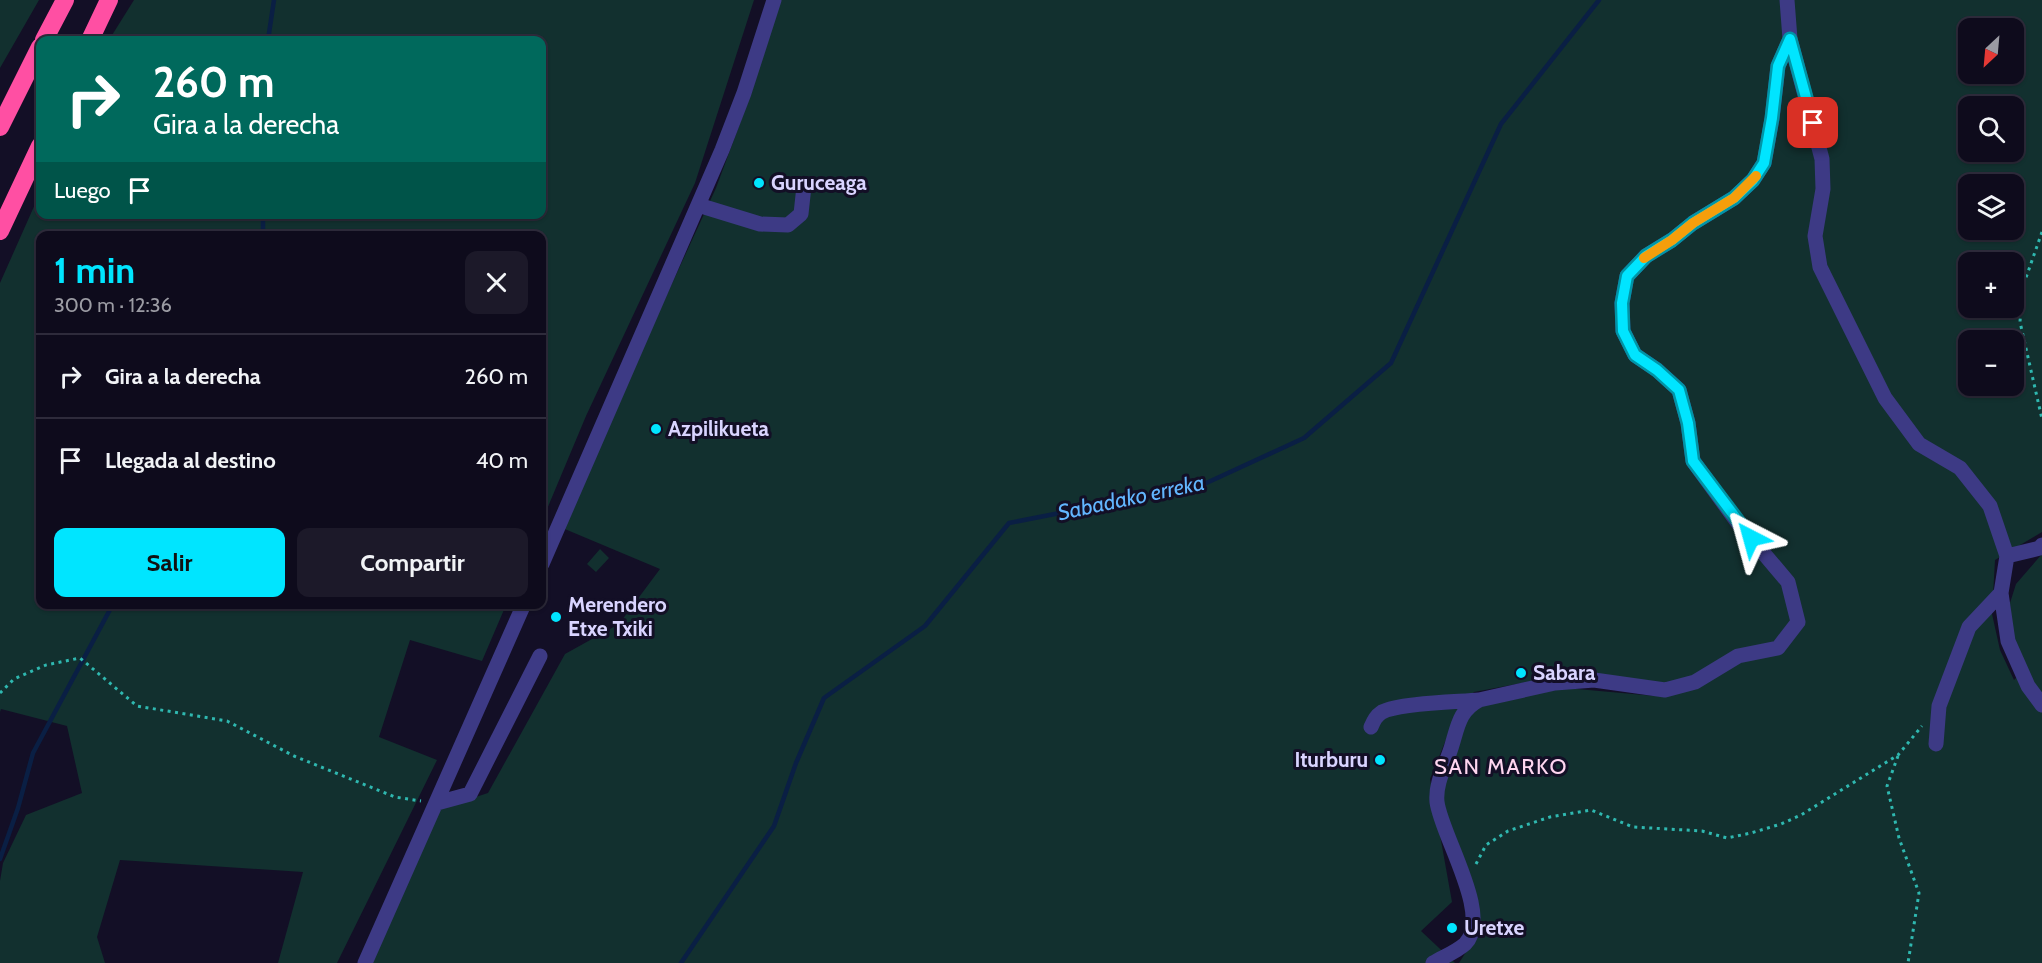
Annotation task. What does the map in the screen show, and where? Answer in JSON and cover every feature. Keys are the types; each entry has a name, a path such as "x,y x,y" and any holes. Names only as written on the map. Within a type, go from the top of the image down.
{"highway":[{"path":"46,36 64,0"},
{"path":"92,36 109,0"},
{"path":"0,127 36,54"},
{"path":"0,231 36,154"}],"street":[{"path":"546,555 698,205 744,93 774,0"},
{"path":"1786,0 1790,39 1822,159 1823,189 1815,236 1820,267 1885,398 1919,444 1960,468 1990,506 2007,556 2001,593 2008,641 2028,686 2042,705"},
{"path":"1371,727 1374,718 1383,712 1405,707 1479,700 1556,683 1594,680 1665,690 1695,681 1738,656 1778,648 1798,622 1788,582 1738,524 1693,461 1688,423 1679,390 1657,370 1635,355 1623,331 1622,303 1627,276 1646,256 1734,198 1753,180 1764,163 1778,66 1790,39"},
{"path":"698,205 760,224 788,225 801,214 804,186"},
{"path":"2007,556 2040,548 2042,545"},
{"path":"1936,744 1939,706 1969,627 2001,593"},
{"path":"365,963 522,609"},
{"path":"437,803 470,794 540,656"},
{"path":"1433,963 1466,944 1474,925 1466,884 1437,804 1437,789 1448,761 1460,716 1470,705 1479,700"}],"path":[{"path":"2042,232 2022,289 2020,322 2042,418"},
{"path":"0,693 14,679 46,665 80,658 137,706 226,721 294,756 395,797 437,803"},
{"path":"1466,884 1486,845 1508,831 1550,817 1591,810 1633,828 1702,831 1727,837 1780,824 1801,815 1898,755 1939,706"},
{"path":"1898,755 1887,786 1899,838 1919,893 1908,963"}],"green space":[{"path":"0,0 39,0 0,68"},
{"path":"134,0 754,0 695,183 586,416 546,511 546,231 36,231 36,609 504,609 482,661 410,640 379,737 437,760 337,963 278,963 303,872 120,860 97,937 105,963 0,963 0,881 3,863 26,815 82,793 67,726 1,709 0,712 0,283 36,202 36,219 546,219 546,36 112,36"},
{"path":"779,0 2042,0 2042,532 1995,560 1992,614 2000,650 2014,680 2026,668 2012,638 2010,603 2016,584 2042,554 2042,963 1459,963 1481,928 1440,794 1467,718 1480,705 1566,688 1655,696 1610,675 1571,674 1474,692 1460,705 1430,779 1452,902 1421,931 1455,963 364,963 439,809 488,793 565,654 619,624 660,569 560,527 716,188 752,91"},
{"path":"600,549 609,558 596,572 587,564"}],"waterway":[{"path":"269,36 274,0"},
{"name":"Sabadako erreka","path":"681,963 774,826 796,763 824,698 925,626 1009,523 1202,485 1304,438 1391,363 1501,124 1599,0"},
{"path":"263,219 263,231"},
{"path":"0,859 18,808 33,753 110,609"}],"slow traffic":[{"path":"1644,258 1693,223 1734,198 1756,176"}],"place":[{"name":"Guruceaga","path":"759,183"},
{"name":"Azpilikueta","path":"656,429"},
{"name":"Merendero Etxe Txiki","path":"556,617"},
{"name":"Sabara","path":"1521,673"},
{"name":"Iturburu","path":"1380,760"},
{"name":"Uretxe","path":"1452,928"}],"district":[{"name":"SAN MARKO","path":"1501,766"}],"route":[{"path":"1751,538 1738,524 1693,461 1688,423 1679,390 1657,370 1635,355 1623,331 1622,303 1627,276 1646,256 1734,198 1753,180 1764,163 1778,66 1790,39 1813,123"}]}
